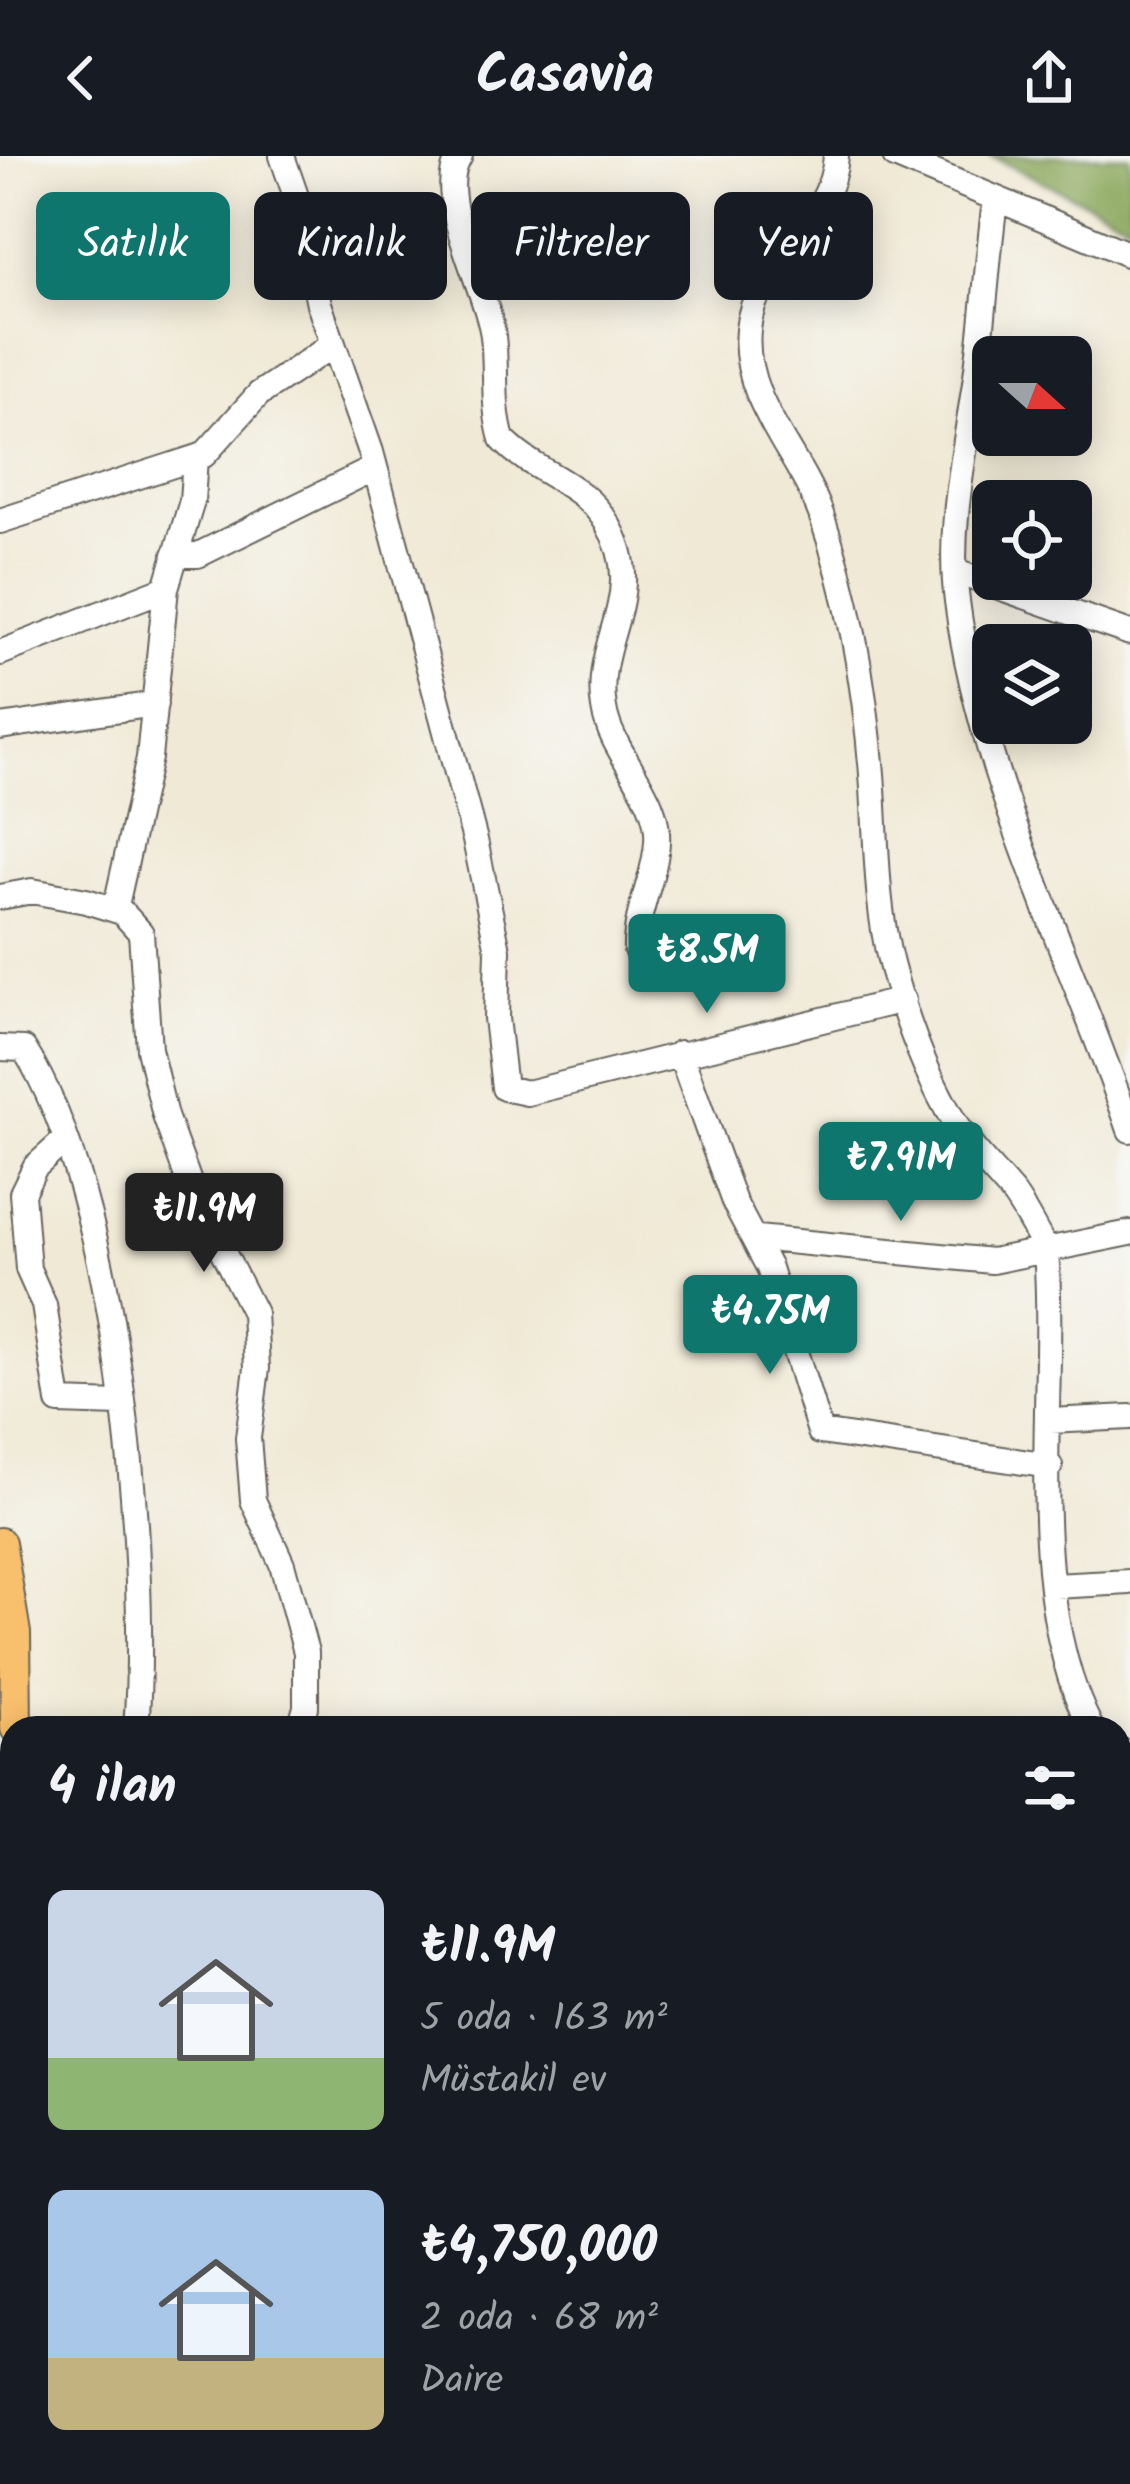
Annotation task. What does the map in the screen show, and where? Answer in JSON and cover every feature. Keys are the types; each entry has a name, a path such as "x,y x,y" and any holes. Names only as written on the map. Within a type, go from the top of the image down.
{"main road":[{"path":"0,1543 15,1633 16,1716"}],"street":[{"path":"282,156 331,346 375,468 475,840 498,950 496,1018 503,1088 527,1093 903,1000"},
{"path":"460,156 451,191 454,213 486,299 502,439 576,487 605,518 621,548 626,590 602,703 610,735 648,803 658,840 637,950 641,963 652,967 680,960"},
{"path":"836,156 835,187 760,287 748,328 748,360 764,409 793,454 820,513 840,586 872,771 878,884 891,963 903,1000 956,1126 1017,1200 1046,1250 1054,1586 1072,1691 1085,1716"},
{"path":"895,156 1130,255"},
{"path":"995,201 966,436 956,572 971,682 1054,940 1091,1018 1130,1130"},
{"path":"0,521 204,455 259,394 331,346"},
{"path":"115,910 155,704 166,588 192,501 195,458"},
{"path":"175,556 198,555 375,468"},
{"path":"956,572 1128,625"},
{"path":"0,653 166,588"},
{"path":"0,727 155,704"},
{"path":"0,897 32,891 115,910 141,933 149,1048 165,1116 193,1193 254,1312 257,1368 248,1438 253,1500 282,1564 306,1652 303,1716"},
{"path":"0,1048 24,1049 49,1087 101,1255 120,1404 142,1659 137,1716"},
{"path":"680,1053 734,1202 757,1238 820,1432 1050,1466"},
{"path":"64,1140 35,1168 22,1193 28,1269 44,1305 59,1402 120,1404"},
{"path":"757,1238 992,1262 1130,1233"},
{"path":"1050,1421 1130,1417"},
{"path":"1054,1586 1130,1582"}],"green space":[{"path":"990,156 1130,156 1130,224"}]}
